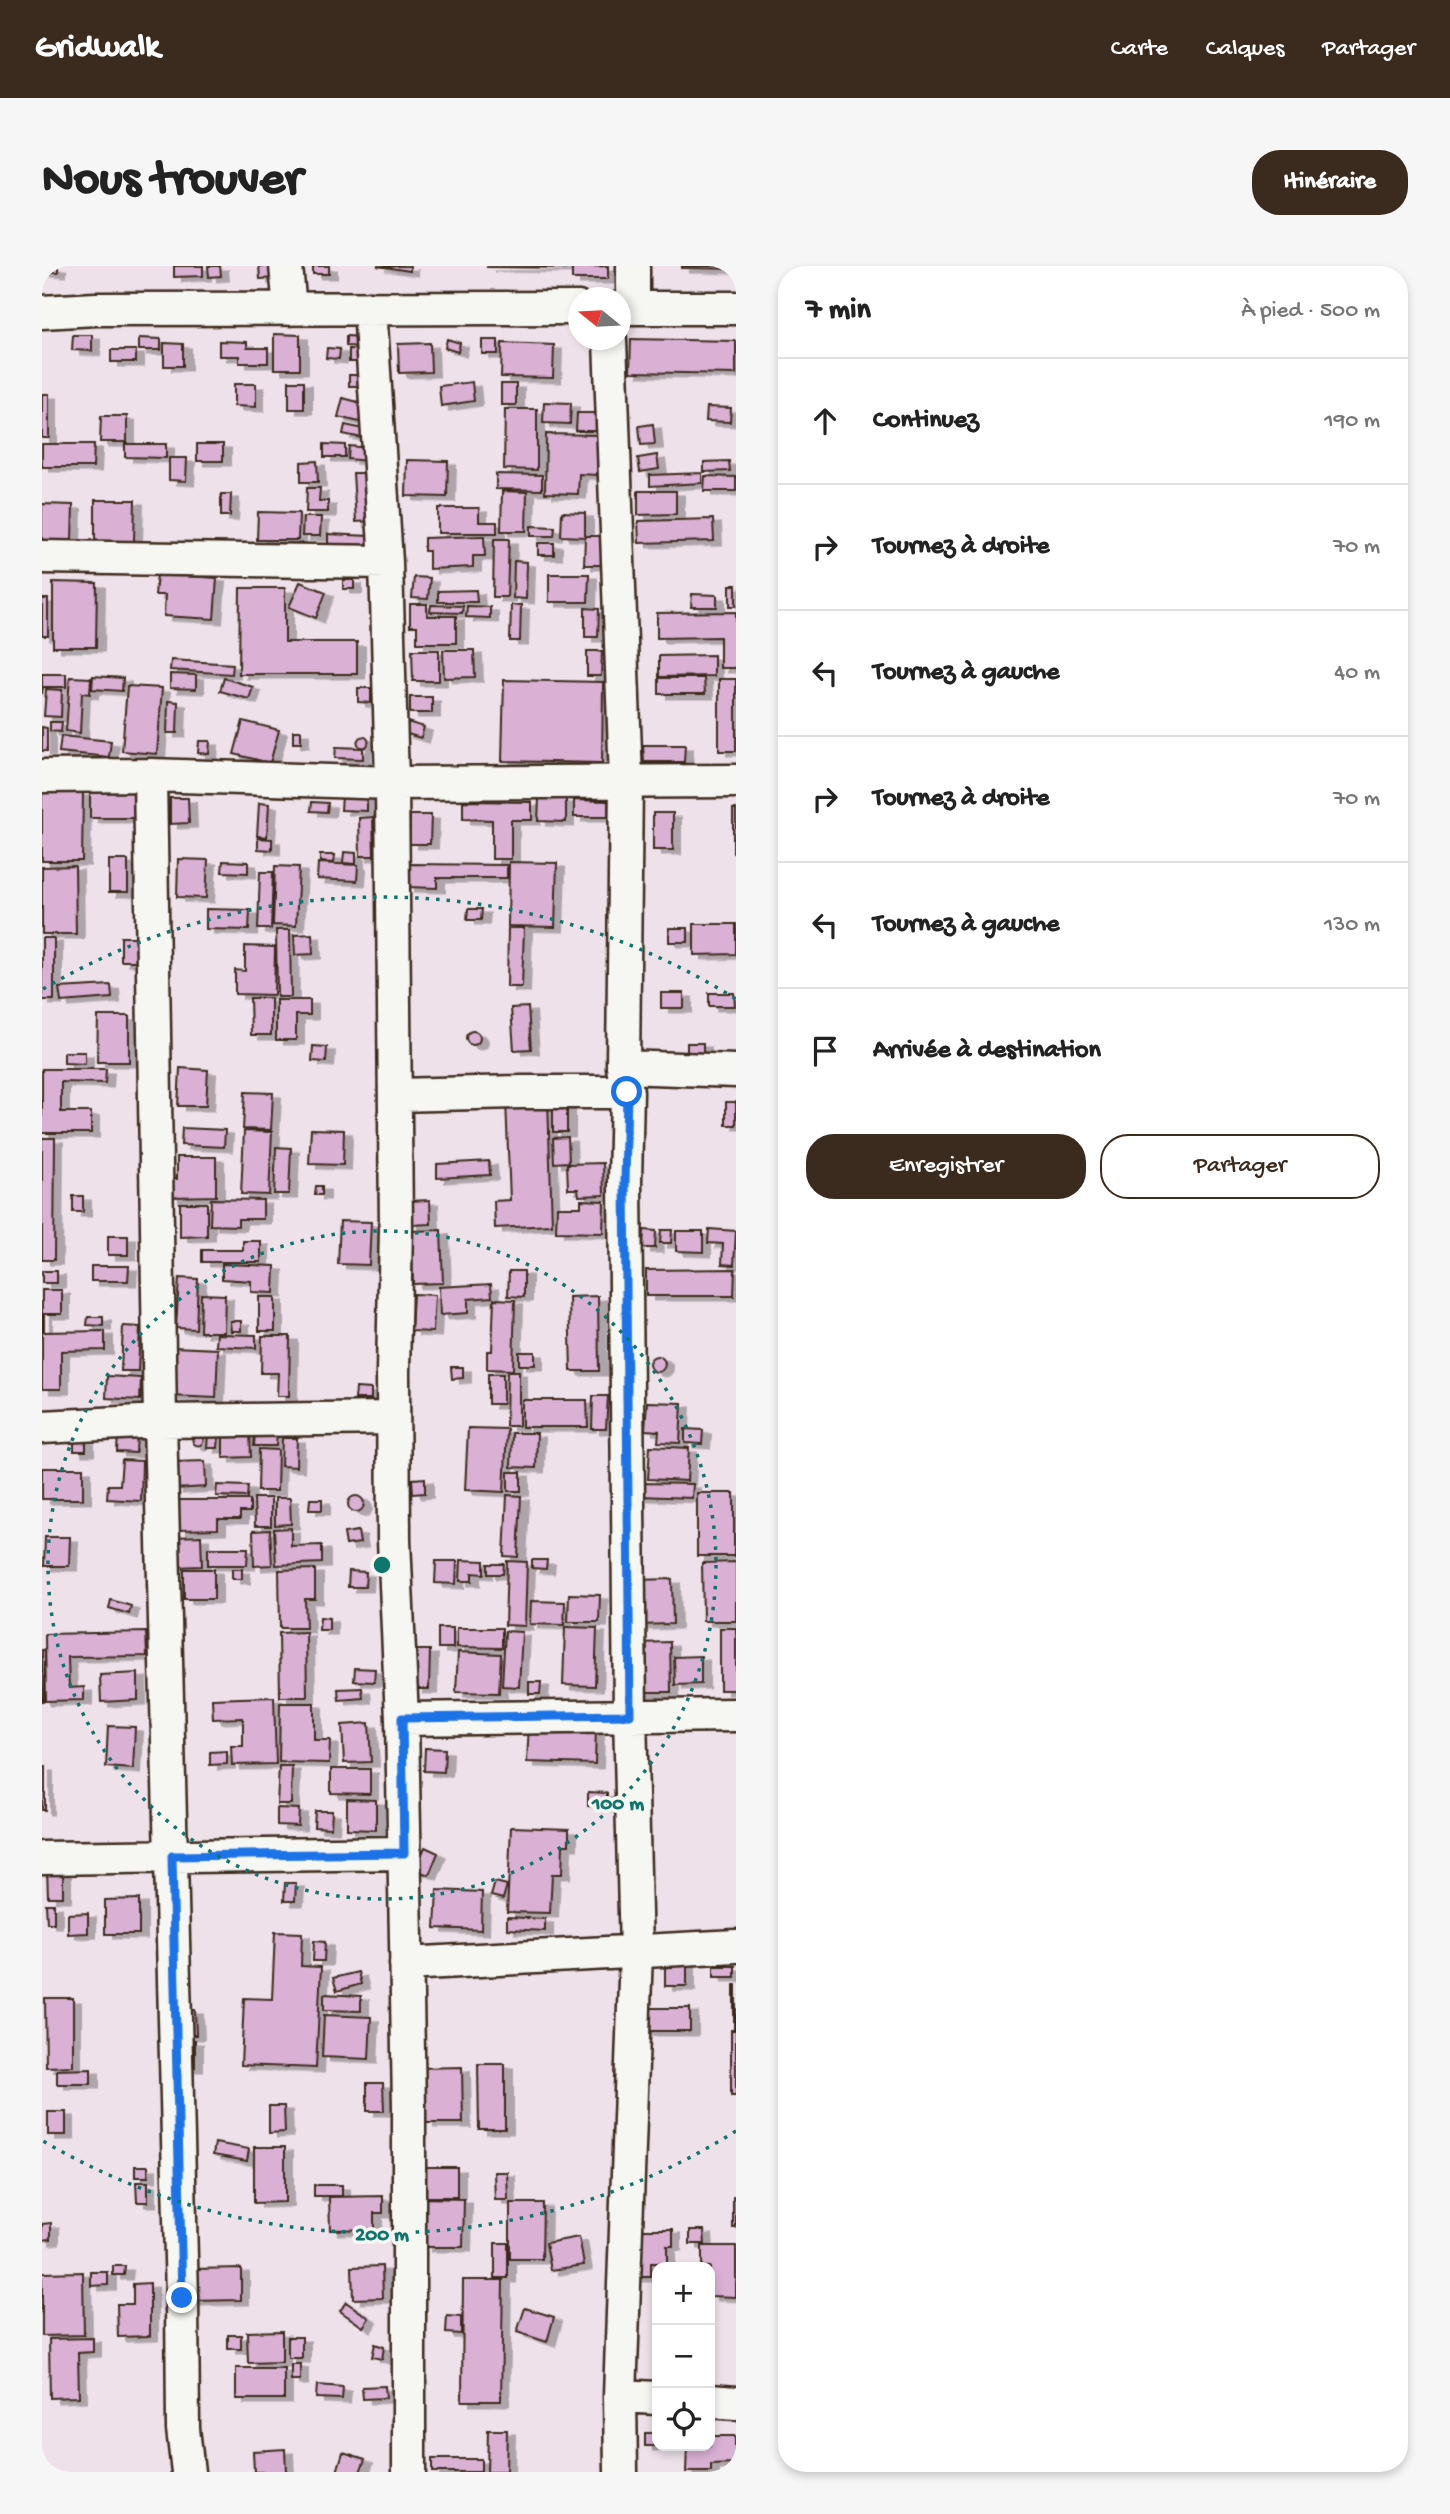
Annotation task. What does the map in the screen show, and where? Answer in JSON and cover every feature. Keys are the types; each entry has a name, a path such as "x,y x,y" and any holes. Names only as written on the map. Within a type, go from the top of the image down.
{"street":[{"path":"286,266 290,309"},
{"path":"630,287 633,266"},
{"path":"370,308 386,562 392,783 396,1228 394,1540 402,1718 409,2107 410,2472"},
{"path":"42,312 568,308"},
{"path":"631,308 736,308"},
{"path":"610,350 626,780 625,1182 630,1715 636,1952 620,2396 621,2472"},
{"path":"42,557 386,562"},
{"path":"42,776 150,775 392,783 736,780"},
{"path":"150,775 160,1421 183,2430 188,2472"},
{"path":"395,1095 522,1091 736,1071"},
{"path":"42,1427 160,1421 393,1418"},
{"path":"402,1718 736,1715"},
{"path":"42,1858 404,1853"},
{"path":"406,1964 736,1946"},
{"path":"620,2396 652,2398"},
{"path":"715,2401 736,2403"}],"building":[{"path":"43,266 58,266 58,272 43,271"},
{"path":"174,266 203,266 203,276 174,277"},
{"path":"208,266 220,266 221,276 209,277"},
{"path":"259,266 279,266 279,278 260,279"},
{"path":"313,266 329,266 329,274 313,274"},
{"path":"377,266 410,266 410,271"},
{"path":"608,266 608,279 572,279 572,268 486,267"},
{"path":"736,266 736,269 682,268"},
{"path":"274,334 300,335 300,369 274,369"},
{"path":"73,335 92,335 92,351 72,350"},
{"path":"346,336 365,337 365,347 346,346"},
{"path":"139,338 161,339 161,350 139,350"},
{"path":"447,339 460,343 458,352 445,348"},
{"path":"631,339 736,341 736,374 630,372"},
{"path":"482,340 498,340 498,354 482,354"},
{"path":"219,341 247,342 247,348 268,348 268,363 239,363 239,356 219,356"},
{"path":"164,343 183,344 183,366 164,366"},
{"path":"430,343 431,372 399,373 398,344"},
{"path":"502,343 554,345 553,378 501,377"},
{"path":"327,348 340,349 339,359 326,358"},
{"path":"349,349 366,350 366,362 349,362"},
{"path":"111,350 136,350 136,362 111,362"},
{"path":"349,375 363,375 363,386 349,386"},
{"path":"289,381 304,381 304,409 289,409"},
{"path":"472,382 474,401 441,406 439,386"},
{"path":"234,384 256,384 256,407 234,406"},
{"path":"501,384 516,384 516,405 501,405"},
{"path":"42,394 49,394 49,438 42,438"},
{"path":"343,398 369,405 364,423 338,417"},
{"path":"544,402 571,403 570,424 543,423"},
{"path":"707,407 731,408 730,422 706,421"},
{"path":"505,409 537,409 537,470 504,469"},
{"path":"577,413 596,413 596,431 576,431"},
{"path":"101,416 127,416 127,442 100,442"},
{"path":"653,424 655,444 641,445 639,426"},
{"path":"345,425 364,429 362,438 343,434"},
{"path":"546,434 598,435 597,475 579,474 578,494 545,493"},
{"path":"42,444 94,444 93,467 42,467"},
{"path":"125,444 166,444 166,458 125,457"},
{"path":"197,444 223,444 223,461 197,461"},
{"path":"324,444 345,445 345,457 324,457"},
{"path":"349,446 369,448 368,461 348,459"},
{"path":"657,455 659,469 640,472 638,458"},
{"path":"169,458 187,458 186,481 169,480"},
{"path":"407,460 448,461 447,497 406,496"},
{"path":"317,461 318,482 301,482 301,462"},
{"path":"729,461 730,471 704,472 704,462"},
{"path":"353,473 370,473 372,521 356,522"},
{"path":"702,473 702,483 650,486 650,475"},
{"path":"496,474 542,475 542,490 496,489"},
{"path":"705,476 736,477 736,491 704,491"},
{"path":"307,488 320,488 319,501 328,501 328,512 306,512"},
{"path":"502,491 527,492 526,531 501,531"},
{"path":"638,491 676,491 676,514 638,515"},
{"path":"221,494 231,494 230,516 221,516"},
{"path":"95,500 135,500 134,541 95,541"},
{"path":"42,504 73,505 72,541 42,540"},
{"path":"438,508 479,508 479,522 497,522 497,533 438,533"},
{"path":"258,512 299,513 298,540 257,540"},
{"path":"562,512 585,513 585,537 561,536"},
{"path":"303,517 321,517 320,536 302,536"},
{"path":"713,519 714,541 639,543 638,521"},
{"path":"531,526 555,527 554,536 531,536"},
{"path":"328,534 370,536 370,546 328,544"},
{"path":"484,536 485,556 473,556 473,567 429,569 429,551 424,551 424,538"},
{"path":"585,536 604,536 604,565 584,565"},
{"path":"494,539 509,539 507,597 493,597"},
{"path":"538,543 554,543 554,555 538,555"},
{"path":"514,561 527,562 526,599 513,598"},
{"path":"157,574 217,578 214,619 164,616 165,595 155,595"},
{"path":"549,574 589,574 588,602 549,602"},
{"path":"414,577 430,578 428,599 412,598"},
{"path":"343,580 354,580 354,589 343,589"},
{"path":"53,582 97,583 96,647 53,647"},
{"path":"300,582 326,592 316,618 289,607"},
{"path":"730,585 736,585 736,606 730,606"},
{"path":"240,588 285,588 285,642 357,642 357,674 239,674"},
{"path":"476,590 477,602 438,602 438,591"},
{"path":"692,594 717,595 717,607 691,607"},
{"path":"42,599 48,599 48,636 42,636"},
{"path":"410,604 427,604 427,616 456,616 456,643 417,643 417,626 410,626"},
{"path":"431,605 463,606 462,613 430,612"},
{"path":"511,605 521,605 520,641 510,641"},
{"path":"467,606 490,607 490,618 466,617"},
{"path":"585,608 599,609 598,637 585,637"},
{"path":"736,612 736,668 720,668 720,637 657,638 657,613"},
{"path":"412,650 439,650 439,681 413,681"},
{"path":"443,650 474,650 475,677 444,678"},
{"path":"587,651 602,651 601,676 587,676"},
{"path":"714,655 714,676 659,677 659,656"},
{"path":"171,660 233,664 232,674 170,670"},
{"path":"42,674 66,674 66,687 43,687 42,694"},
{"path":"170,674 196,675 196,689 170,688"},
{"path":"93,676 123,678 122,691 92,689"},
{"path":"70,677 91,678 90,694 82,693 80,733 66,731"},
{"path":"224,678 253,687 249,699 220,691"},
{"path":"659,678 704,678 705,694 659,694"},
{"path":"719,679 736,679 736,751 719,751"},
{"path":"504,680 603,682 602,763 502,761"},
{"path":"127,686 162,688 157,754 122,751"},
{"path":"358,688 371,688 371,703 358,702"},
{"path":"46,689 62,690 61,717 44,716"},
{"path":"410,697 432,697 432,713 410,713"},
{"path":"168,701 178,702 177,733 167,733"},
{"path":"243,721 279,730 270,763 234,754"},
{"path":"50,722 62,722 61,732 50,731"},
{"path":"407,722 424,727 421,738 404,733"},
{"path":"42,727 47,728 47,751 42,751"},
{"path":"293,731 301,731 301,743 293,743"},
{"path":"61,736 111,741 109,757 59,752"},
{"path":"363,736 369,742 363,748 357,742"},
{"path":"199,741 210,741 209,754 198,753"},
{"path":"643,745 685,745 684,762 644,762"},
{"path":"336,747 363,748 363,759 335,758"},
{"path":"90,790 135,791 135,818 90,818"},
{"path":"42,792 83,792 82,861 42,861"},
{"path":"342,796 367,797 367,811 341,810"},
{"path":"170,798 188,798 189,823 170,824"},
{"path":"539,798 566,799 566,822 538,821"},
{"path":"574,800 608,801 608,817 574,817"},
{"path":"463,801 532,802 532,820 511,820 511,859 492,859 492,820 463,819"},
{"path":"312,802 328,803 327,812 311,811"},
{"path":"259,803 269,804 267,837 257,836"},
{"path":"733,809 736,809 736,853 733,853"},
{"path":"653,813 673,813 673,850 653,850"},
{"path":"410,815 431,815 430,844 410,844"},
{"path":"373,817 374,856 360,856 359,818"},
{"path":"258,838 272,839 272,850 258,849"},
{"path":"344,852 356,853 356,864 343,863"},
{"path":"320,855 335,855 334,863 320,862"},
{"path":"178,859 208,860 206,898 177,897"},
{"path":"109,860 128,860 128,892 109,892"},
{"path":"223,861 248,862 248,873 222,872"},
{"path":"509,862 557,863 555,927 508,926"},
{"path":"318,863 358,865 357,881 317,879"},
{"path":"408,864 507,865 507,878 437,878 437,888 407,887"},
{"path":"75,866 76,934 42,934 42,867"},
{"path":"275,866 299,867 296,926 273,925"},
{"path":"260,872 273,872 271,929 258,929"},
{"path":"206,909 250,910 249,930 206,929"},
{"path":"468,909 482,909 481,920 467,920"},
{"path":"694,924 736,924 736,954 694,955"},
{"path":"508,928 524,928 522,987 507,987"},
{"path":"669,928 688,928 688,942 669,942"},
{"path":"276,930 290,930 291,997 277,997"},
{"path":"312,934 313,954 295,955 294,935"},
{"path":"121,937 138,937 138,961 121,961"},
{"path":"42,938 54,938 54,1000 42,1000"},
{"path":"245,946 275,947 274,995 235,994 235,970 245,971"},
{"path":"111,985 112,998 61,1002 59,988"},
{"path":"661,993 684,993 684,1008 661,1008"},
{"path":"709,993 734,993 735,1006 709,1006"},
{"path":"250,998 271,998 271,1035 251,1035"},
{"path":"276,1000 310,1000 310,1015 296,1015 296,1040 276,1040"},
{"path":"528,1007 531,1049 514,1050 511,1008"},
{"path":"98,1016 129,1016 129,1062 97,1062"},
{"path":"470,1031 476,1031 480,1038 476,1045 470,1045 466,1041 466,1035"},
{"path":"687,1043 703,1043 703,1056 687,1056"},
{"path":"313,1046 327,1047 326,1062 312,1061"},
{"path":"64,1052 85,1052 85,1064 64,1063"},
{"path":"180,1068 208,1070 206,1106 178,1106"},
{"path":"42,1069 106,1069 105,1083 61,1082 61,1112 91,1112 91,1133 42,1133"},
{"path":"245,1092 273,1093 271,1130 243,1129"},
{"path":"548,1100 552,1225 495,1228 494,1201 510,1200 506,1101"},
{"path":"553,1102 567,1102 567,1132 553,1132"},
{"path":"726,1102 736,1102 736,1125 726,1125"},
{"path":"182,1128 225,1130 224,1147 181,1145"},
{"path":"311,1129 344,1130 343,1165 309,1164"},
{"path":"244,1131 272,1132 269,1195 241,1194"},
{"path":"568,1137 569,1162 554,1163 553,1138"},
{"path":"42,1138 55,1138 54,1260 42,1260"},
{"path":"276,1147 291,1148 289,1194 274,1194"},
{"path":"177,1157 216,1157 216,1196 171,1197 171,1179 177,1179"},
{"path":"489,1161 490,1175 437,1178 437,1164"},
{"path":"603,1163 604,1195 579,1196 578,1189 568,1189 567,1164"},
{"path":"316,1186 322,1186 322,1195 315,1195"},
{"path":"73,1196 83,1196 83,1212 73,1212"},
{"path":"211,1199 263,1200 263,1219 238,1219 238,1226 210,1225"},
{"path":"430,1200 431,1224 410,1225 409,1201"},
{"path":"581,1200 604,1201 603,1233 556,1232 557,1207 581,1207"},
{"path":"180,1203 207,1203 207,1236 180,1237"},
{"path":"340,1221 371,1222 369,1265 338,1264"},
{"path":"709,1229 736,1231 734,1265 722,1264 723,1244 708,1243"},
{"path":"441,1230 443,1283 413,1284 411,1231"},
{"path":"644,1230 656,1231 655,1248 643,1248"},
{"path":"661,1230 672,1230 671,1243 660,1243"},
{"path":"676,1231 703,1231 703,1252 676,1251"},
{"path":"108,1236 128,1236 128,1255 108,1255"},
{"path":"243,1241 261,1241 261,1262 202,1262 202,1250 243,1250"},
{"path":"222,1264 275,1266 274,1293 251,1292 251,1281 222,1279"},
{"path":"91,1266 129,1266 128,1281 91,1281"},
{"path":"735,1269 734,1296 646,1296 646,1270"},
{"path":"42,1271 57,1271 57,1283 42,1283"},
{"path":"509,1271 524,1271 524,1297 508,1296"},
{"path":"179,1278 198,1279 196,1329 176,1328"},
{"path":"491,1284 492,1297 468,1299 468,1313 440,1315 439,1287"},
{"path":"42,1290 62,1290 62,1314 44,1314 44,1331 42,1331"},
{"path":"201,1294 225,1295 224,1332 200,1332"},
{"path":"413,1294 435,1295 433,1332 411,1331"},
{"path":"598,1296 599,1371 571,1371 569,1297"},
{"path":"259,1297 275,1297 275,1331 259,1331"},
{"path":"494,1299 515,1300 513,1370 487,1369 487,1351 492,1351"},
{"path":"88,1317 103,1317 103,1326 87,1325"},
{"path":"230,1321 241,1321 241,1331 231,1331"},
{"path":"123,1326 140,1327 138,1371 121,1371"},
{"path":"105,1331 105,1350 61,1351 61,1389 42,1389 42,1332"},
{"path":"217,1334 256,1335 256,1348 216,1346"},
{"path":"262,1336 290,1336 289,1396 277,1396 278,1373 261,1373"},
{"path":"173,1347 218,1349 216,1398 171,1396"},
{"path":"519,1352 535,1352 535,1365 519,1365"},
{"path":"657,1356 665,1364 657,1372 649,1364"},
{"path":"451,1367 463,1367 463,1378 452,1379"},
{"path":"507,1371 519,1371 519,1426 506,1426"},
{"path":"488,1374 503,1374 503,1404 488,1404"},
{"path":"107,1376 141,1378 140,1400 106,1398"},
{"path":"356,1388 371,1389 371,1399 355,1399"},
{"path":"593,1396 608,1396 606,1429 592,1429"},
{"path":"522,1400 587,1400 588,1427 522,1427"},
{"path":"647,1402 682,1403 680,1443 658,1442 659,1431 645,1430"},
{"path":"468,1428 507,1429 504,1492 465,1490"},
{"path":"685,1429 703,1430 702,1444 685,1443"},
{"path":"118,1431 137,1432 136,1453 117,1452"},
{"path":"250,1432 251,1457 223,1458 223,1433"},
{"path":"255,1432 277,1432 276,1446 254,1446"},
{"path":"512,1433 537,1433 536,1468 511,1467"},
{"path":"198,1434 204,1440 198,1446 192,1440"},
{"path":"208,1434 219,1435 218,1448 207,1448"},
{"path":"282,1438 297,1438 296,1467 281,1466"},
{"path":"74,1440 86,1440 86,1451 74,1451"},
{"path":"650,1446 689,1448 687,1481 648,1479"},
{"path":"259,1449 278,1450 277,1491 258,1491"},
{"path":"122,1460 142,1461 141,1501 107,1499 108,1485 120,1485"},
{"path":"205,1461 206,1487 175,1489 174,1462"},
{"path":"42,1468 83,1468 83,1499 42,1499"},
{"path":"508,1472 521,1472 521,1491 508,1491"},
{"path":"425,1478 425,1493 413,1494 412,1479"},
{"path":"640,1483 693,1484 692,1498 640,1496"},
{"path":"217,1485 248,1486 247,1497 216,1496"},
{"path":"697,1493 734,1493 734,1556 697,1556"},
{"path":"507,1495 521,1496 518,1557 504,1556"},
{"path":"356,1496 364,1504 356,1512 348,1504"},
{"path":"254,1498 271,1498 271,1526 255,1526"},
{"path":"275,1498 290,1498 291,1524 275,1525"},
{"path":"310,1499 322,1499 322,1510 309,1510"},
{"path":"179,1500 250,1500 250,1512 240,1512 240,1519 218,1519 218,1529 179,1530"},
{"path":"291,1528 291,1546 322,1545 322,1563 276,1565 274,1529"},
{"path":"270,1530 272,1565 254,1566 253,1531"},
{"path":"358,1531 360,1543 346,1545 344,1533"},
{"path":"201,1536 202,1566 175,1567 174,1537"},
{"path":"45,1537 70,1537 69,1566 44,1566"},
{"path":"208,1548 248,1548 247,1565 208,1565"},
{"path":"461,1560 484,1561 484,1574 472,1573 472,1581 460,1581"},
{"path":"532,1560 547,1560 546,1569 532,1568"},
{"path":"436,1561 457,1561 456,1584 435,1583"},
{"path":"507,1561 527,1562 525,1626 505,1625"},
{"path":"736,1562 736,1621 703,1621 702,1563"},
{"path":"488,1564 504,1564 503,1574 488,1574"},
{"path":"184,1569 214,1569 214,1599 184,1599"},
{"path":"232,1569 242,1569 242,1579 232,1579"},
{"path":"315,1569 315,1599 305,1599 306,1628 280,1628 279,1570"},
{"path":"349,1571 366,1572 365,1587 348,1587"},
{"path":"672,1579 673,1624 637,1625 636,1580"},
{"path":"569,1594 600,1595 599,1622 568,1622"},
{"path":"111,1600 131,1606 129,1614 109,1608"},
{"path":"531,1601 565,1602 564,1625 530,1624"},
{"path":"320,1617 329,1618 329,1630 319,1630"},
{"path":"565,1627 597,1628 595,1686 563,1685"},
{"path":"438,1628 453,1628 453,1648 438,1648"},
{"path":"457,1628 502,1628 502,1648 457,1647"},
{"path":"720,1628 736,1628 736,1690 720,1690"},
{"path":"505,1631 522,1632 519,1687 502,1686"},
{"path":"146,1632 147,1656 68,1657 69,1688 84,1687 84,1700 46,1701 45,1634"},
{"path":"306,1632 307,1697 280,1697 279,1633"},
{"path":"670,1642 671,1692 639,1692 638,1643"},
{"path":"42,1650 45,1650 44,1701 42,1701"},
{"path":"417,1650 430,1650 429,1689 415,1689"},
{"path":"458,1652 501,1654 499,1693 456,1692"},
{"path":"701,1656 701,1684 675,1685 674,1657"},
{"path":"355,1668 375,1669 374,1682 354,1681"},
{"path":"138,1673 138,1700 101,1702 100,1675"},
{"path":"529,1682 541,1682 540,1694 529,1694"},
{"path":"362,1688 363,1698 339,1700 338,1689"},
{"path":"274,1697 276,1764 232,1765 231,1746 243,1746 243,1718 213,1719 212,1699"},
{"path":"280,1703 314,1703 314,1740 330,1740 329,1763 279,1762"},
{"path":"369,1723 371,1762 344,1763 342,1725"},
{"path":"529,1724 596,1727 595,1764 527,1762"},
{"path":"108,1726 135,1727 133,1769 106,1767"},
{"path":"425,1748 445,1749 444,1772 424,1771"},
{"path":"227,1751 227,1764 210,1765 210,1752"},
{"path":"279,1766 292,1766 291,1804 277,1804"},
{"path":"42,1767 45,1767 45,1810 42,1810"},
{"path":"331,1769 370,1769 370,1794 331,1793"},
{"path":"588,1792 607,1793 607,1807 588,1806"},
{"path":"347,1799 376,1800 376,1830 347,1829"},
{"path":"277,1808 299,1809 298,1826 277,1825"},
{"path":"315,1811 332,1811 331,1828 314,1827"},
{"path":"511,1827 569,1829 569,1845 563,1845 562,1874 552,1874 550,1913 507,1912"},
{"path":"425,1847 438,1853 429,1875 415,1870"},
{"path":"47,1869 63,1869 63,1897 48,1897"},
{"path":"495,1882 507,1885 503,1899 491,1896"},
{"path":"285,1883 296,1883 295,1901 284,1901"},
{"path":"437,1890 482,1892 481,1930 435,1928"},
{"path":"139,1899 139,1934 105,1934 105,1900"},
{"path":"46,1904 54,1904 54,1923 47,1923"},
{"path":"88,1913 88,1933 68,1934 68,1914"},
{"path":"507,1917 545,1919 545,1931 507,1929"},
{"path":"275,1932 302,1933 301,1966 321,1967 316,2068 241,2065 244,1998 272,1999"},
{"path":"314,1941 325,1942 324,1961 313,1961"},
{"path":"665,1960 687,1960 687,1986 665,1986"},
{"path":"714,1966 735,1966 735,1977 714,1977"},
{"path":"358,1972 361,1984 337,1991 333,1978"},
{"path":"736,1985 736,2029 734,2029"},
{"path":"324,1994 361,1996 361,2011 324,2010"},
{"path":"45,1998 73,1998 73,2066 46,2067"},
{"path":"635,2008 690,2008 690,2031 636,2031"},
{"path":"182,2010 195,2010 196,2035 183,2035"},
{"path":"324,2015 371,2017 369,2059 322,2057"},
{"path":"731,2030 736,2030 736,2096 731,2096"},
{"path":"182,2040 195,2040 195,2067 183,2067"},
{"path":"478,2064 505,2064 505,2129 479,2129"},
{"path":"462,2067 463,2123 426,2123 425,2113 419,2113 418,2068"},
{"path":"91,2069 91,2084 57,2084 57,2070"},
{"path":"367,2083 383,2083 384,2111 367,2111"},
{"path":"269,2106 284,2106 285,2132 269,2133"},
{"path":"48,2112 66,2112 66,2135 48,2135"},
{"path":"215,2143 249,2149 247,2161 213,2155"},
{"path":"254,2147 285,2147 285,2202 254,2203"},
{"path":"135,2166 148,2166 148,2177 135,2177"},
{"path":"421,2167 457,2167 457,2197 421,2197"},
{"path":"494,2172 507,2172 508,2200 495,2200"},
{"path":"136,2182 148,2182 148,2202 137,2202"},
{"path":"314,2185 342,2185 342,2196 314,2196"},
{"path":"383,2196 383,2213 374,2213 374,2229 330,2230 329,2197"},
{"path":"733,2197 736,2197 736,2228 733,2228"},
{"path":"423,2198 464,2199 463,2247 423,2247"},
{"path":"510,2203 543,2203 542,2259 510,2259"},
{"path":"51,2223 51,2239 42,2240 42,2224"},
{"path":"636,2229 673,2229 673,2246 667,2246 667,2262 652,2262 651,2277 635,2277"},
{"path":"690,2230 704,2230 705,2244 690,2244"},
{"path":"579,2237 584,2265 551,2270 546,2243"},
{"path":"495,2243 508,2243 508,2278 495,2278"},
{"path":"702,2246 736,2246 736,2297 715,2296 715,2262 702,2262"},
{"path":"113,2266 125,2266 124,2275 113,2275"},
{"path":"382,2266 383,2298 353,2299 352,2267"},
{"path":"241,2268 241,2300 193,2301 193,2269"},
{"path":"83,2272 84,2335 42,2336 42,2273"},
{"path":"91,2272 108,2272 108,2285 91,2286"},
{"path":"463,2280 503,2280 501,2401 462,2401"},
{"path":"150,2283 150,2336 118,2337 117,2304 133,2304 133,2284"},
{"path":"346,2302 369,2318 363,2327 340,2311"},
{"path":"525,2308 554,2317 547,2342 517,2332"},
{"path":"447,2316 461,2317 461,2334 446,2333"},
{"path":"282,2331 282,2362 248,2363 247,2332"},
{"path":"228,2335 241,2335 241,2349 228,2349"},
{"path":"288,2337 302,2337 302,2358 288,2358"},
{"path":"93,2338 93,2352 78,2353 79,2397 50,2398 49,2339"},
{"path":"375,2344 384,2347 382,2359 372,2357"},
{"path":"291,2364 300,2364 300,2380 291,2380"},
{"path":"236,2368 284,2368 284,2399 236,2399"},
{"path":"317,2385 343,2387 342,2399 316,2398"},
{"path":"385,2386 386,2398 363,2399 362,2387"},
{"path":"488,2430 507,2430 506,2472 487,2472"},
{"path":"645,2433 652,2433 652,2446 645,2446"},
{"path":"715,2436 735,2436 735,2464 711,2465 711,2472 686,2472 687,2451 715,2451"},
{"path":"285,2449 286,2472 254,2472 253,2451"},
{"path":"343,2452 365,2459 360,2472 337,2472"},
{"path":"432,2459 481,2459 481,2472 432,2472"}],"route":[{"path":"182,2298 172,1856 404,1853 402,1718 630,1715 625,1182 627,1092"}]}
